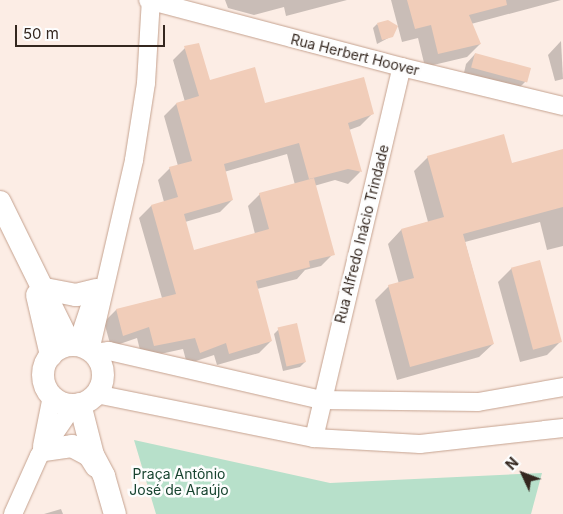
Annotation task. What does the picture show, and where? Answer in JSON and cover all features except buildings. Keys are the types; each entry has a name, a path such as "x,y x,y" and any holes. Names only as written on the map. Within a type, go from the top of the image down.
{"street":[{"name":"Rua Herbert Hoover","path":"150,1 402,67 563,106"},
{"path":"42,453 52,396 43,376 76,349 109,270 138,136 146,83 150,1"},
{"name":"Rua Alfredo Inácio Trindade","path":"314,438 321,400 402,67"},
{"path":"0,202 76,349"},
{"path":"13,514 42,453 86,400 103,374 76,349 27,253"},
{"path":"76,349 96,290 109,270"},
{"path":"44,289 76,294 96,290"},
{"path":"76,349 109,351 321,400 478,402 563,387"},
{"path":"52,396 314,438 420,444 563,428"},
{"path":"86,400 100,472 115,514"},
{"path":"42,453 72,446 88,455 100,472"}],"green space":[{"name":"Praça Antônio José de Araújo","path":"134,440 330,483 542,473 531,514 156,514"}]}
